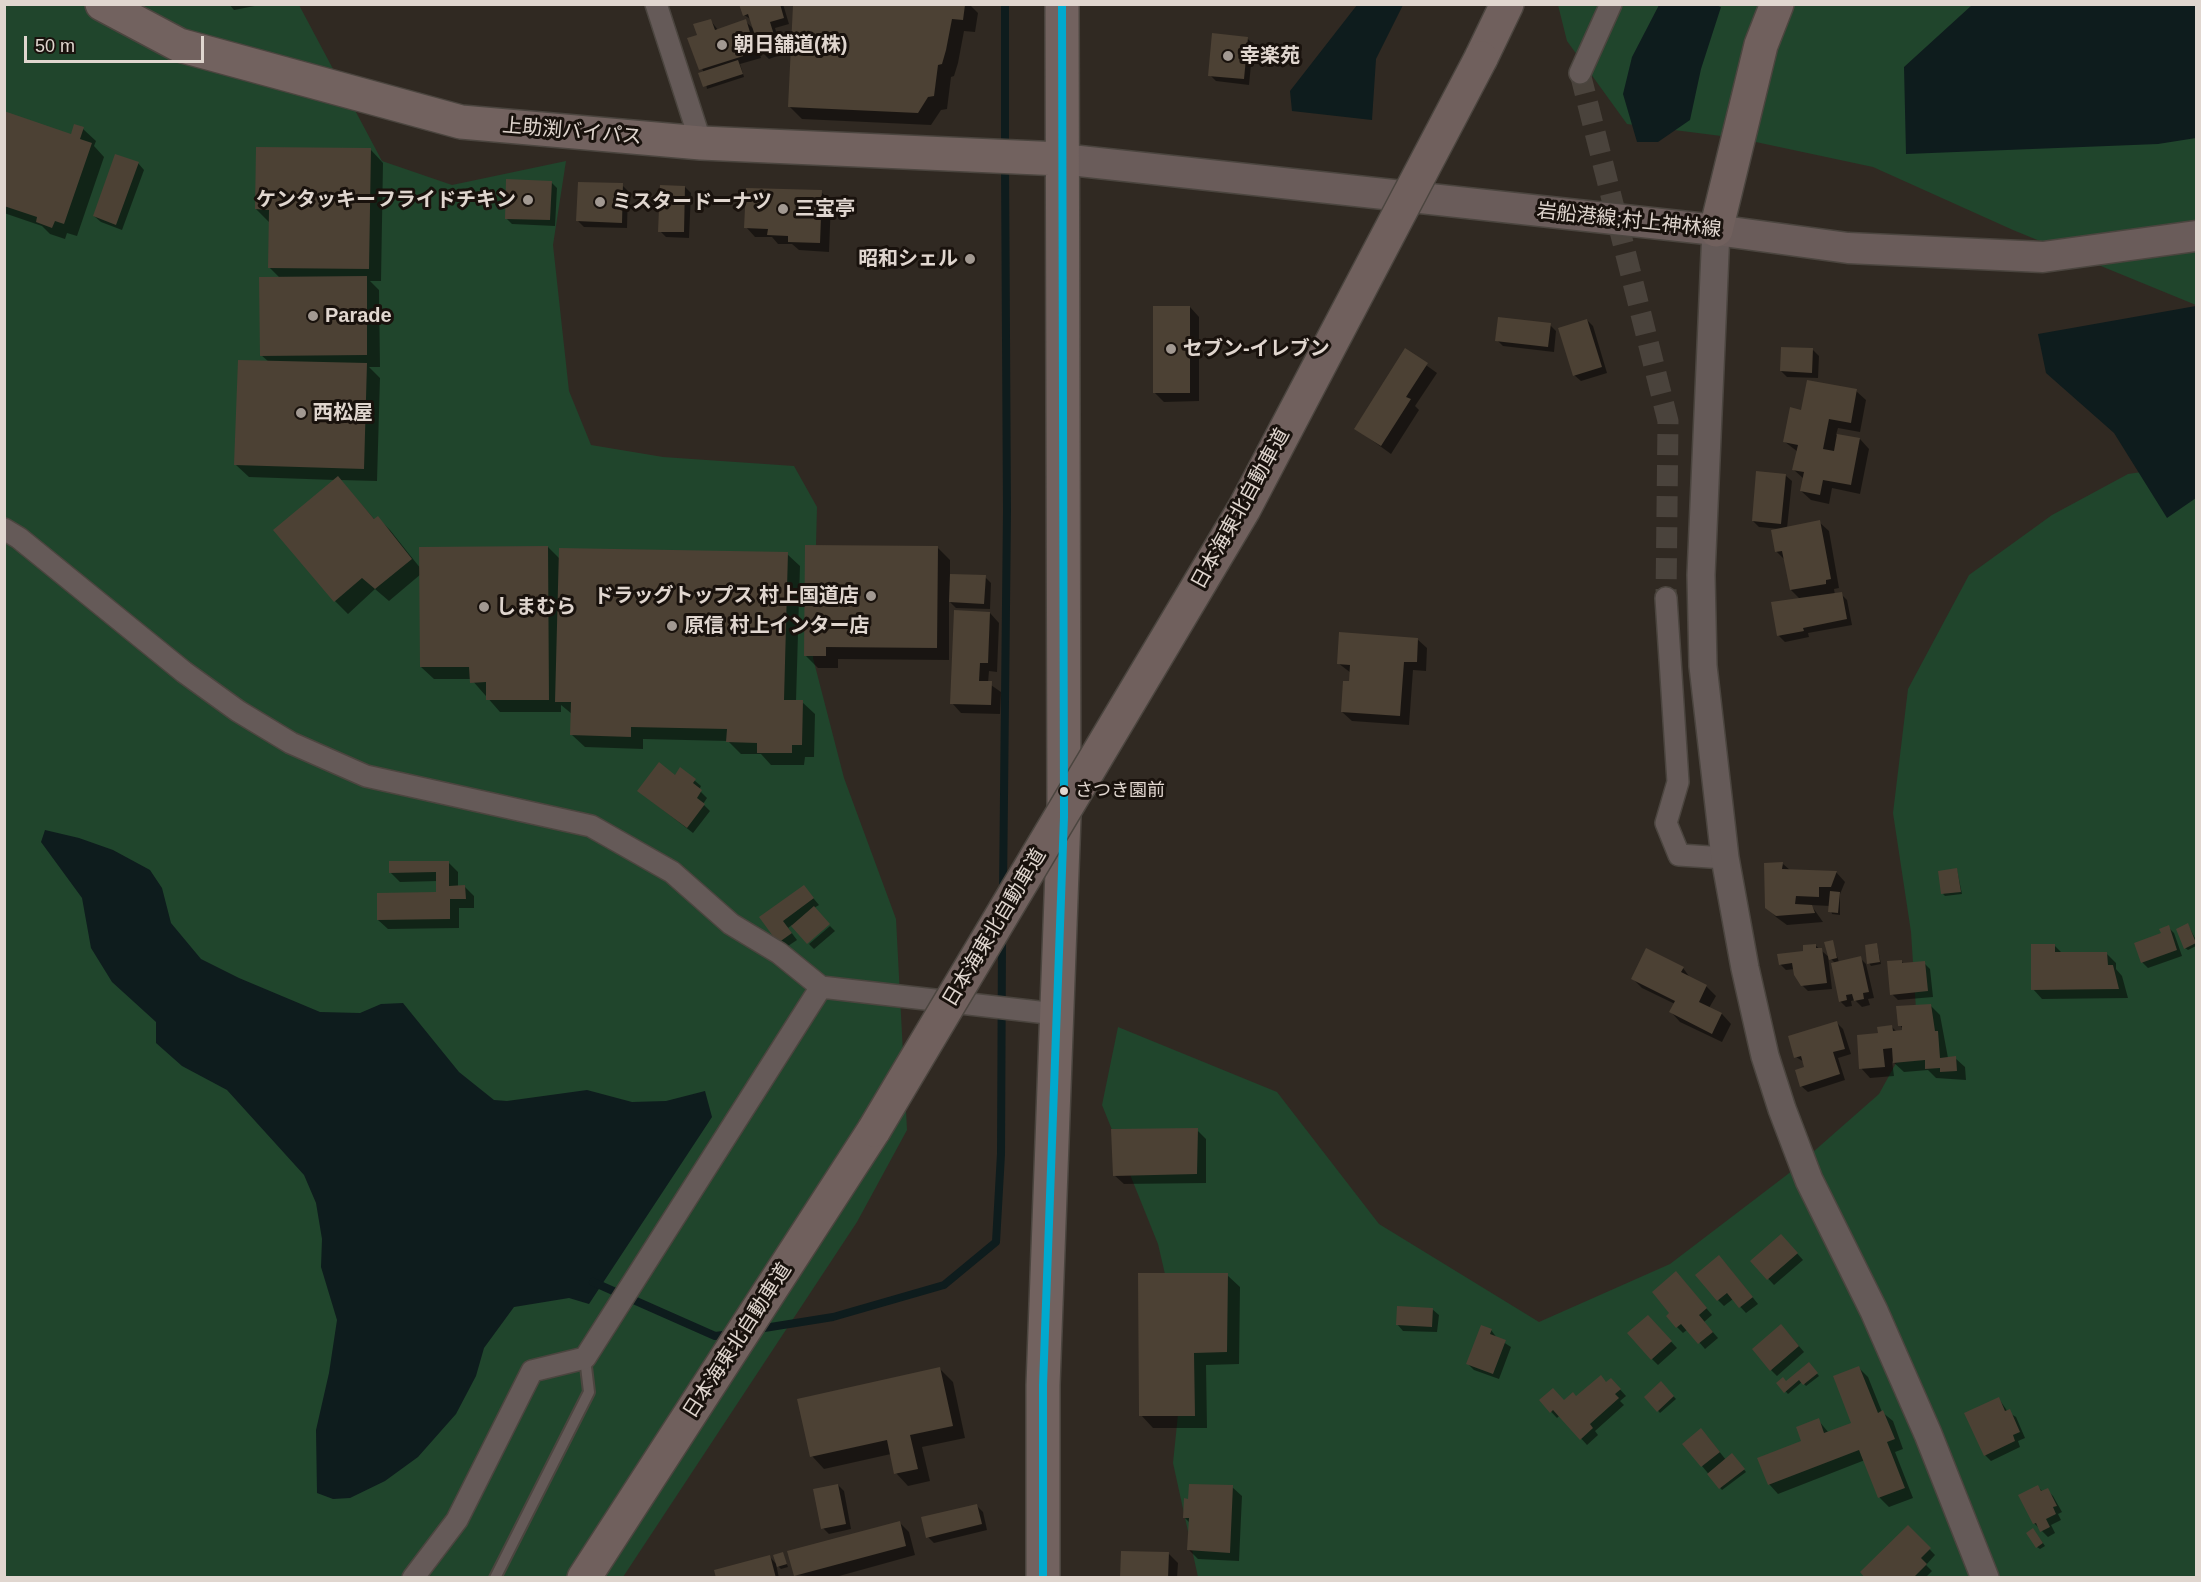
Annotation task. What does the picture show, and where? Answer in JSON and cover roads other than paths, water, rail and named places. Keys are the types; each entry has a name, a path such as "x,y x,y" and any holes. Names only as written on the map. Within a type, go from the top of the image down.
{"highway":[{"name":"上助渕バイパス","path":"102,4 179,45 461,122 701,143 1061,159"},
{"path":"1043,1578 1043,1385 1064,817 1062,4"},
{"name":"日本海東北自動車道","path":"584,1578 874,1130 1244,509 1481,58 1507,4"},
{"path":"1716,230 1727,94 1742,36 1754,4"},
{"path":"1716,230 1761,45 1777,4"}],"main road":[{"name":"岩船港線;村上神林線","path":"1061,159 1716,230 1848,248 2043,257 2196,236"}],"street":[{"path":"656,4 701,143"},
{"path":"1580,73 1611,4"},
{"path":"1716,230 1701,575 1703,666 1725,858 1744,968 1765,1056 1809,1180 1874,1311 1923,1424 1985,1578"},
{"path":"4,529 19,538 184,672 238,711 291,743 366,776 591,826 672,872 731,924 779,953 821,987 1056,1014"},
{"path":"1666,598 1678,782 1666,823 1679,855 1725,858"},
{"path":"413,1578 457,1520 532,1371 585,1358 821,987"}],"lane":[{"path":"495,1578 589,1392 585,1358"}],"waterway":[{"path":"1005,4 1005,149"},
{"path":"1003,890 1007,511 1005,164"},
{"path":"758,1329 833,1317 944,1285 996,1242 1001,1154 1002,938"},
{"path":"593,1282 715,1336 731,1334"}],"tunnel":[{"path":"1580,73 1668,421 1666,598"}],"place":[{"name":"朝日舗道(株)","path":"722,45"},
{"name":"幸楽苑","path":"1228,56"},
{"name":"ケンタッキーフライドチキン","path":"528,200"},
{"name":"ミスタードーナツ","path":"600,202"},
{"name":"三宝亭","path":"783,209"},
{"name":"昭和シェル","path":"970,259"},
{"name":"Parade","path":"313,316"},
{"name":"セブン-イレブン","path":"1171,349"},
{"name":"西松屋","path":"301,413"},
{"name":"ドラッグトップス 村上国道店","path":"871,596"},
{"name":"しまむら","path":"484,607"},
{"name":"原信 村上インター店","path":"672,626"},
{"name":"さつき園前","path":"1064,791"}]}
